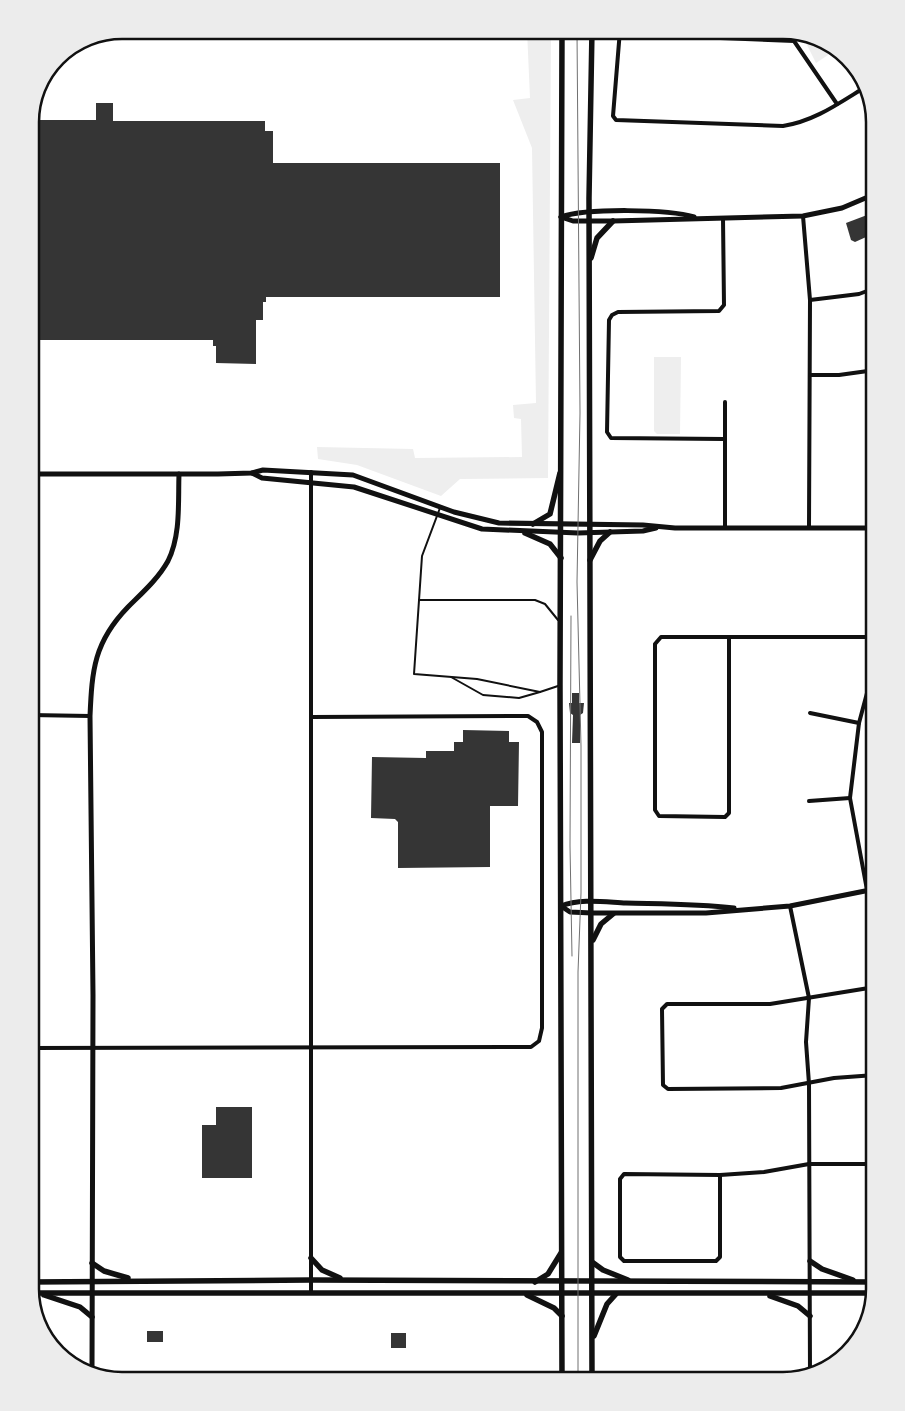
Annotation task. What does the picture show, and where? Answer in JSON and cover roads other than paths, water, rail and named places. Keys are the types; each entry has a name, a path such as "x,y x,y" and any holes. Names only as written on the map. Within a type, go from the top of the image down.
{"main road":[{"path":"562,39 562,560 560,685 562,1372"},
{"path":"592,39 589,212 589,562 592,902 592,1372"},
{"path":"589,264 597,238 613,221"},
{"path":"533,524 550,514 562,469"},
{"path":"589,562 600,541 610,532"},
{"path":"526,533 550,544 562,560"},
{"path":"592,942 600,924 613,914"},
{"path":"535,1282 548,1274 562,1252"},
{"path":"311,1258 322,1270 334,1277 350,1280"},
{"path":"810,1261 822,1269 857,1282"},
{"path":"592,1262 603,1270 634,1282"},
{"path":"92,1263 104,1271 135,1280"},
{"path":"39,1282 350,1280 866,1282"},
{"path":"39,1293 866,1293"},
{"path":"763,1293 798,1306 810,1316"},
{"path":"39,1294 63,1300 80,1307 92,1317"},
{"path":"525,1294 554,1308 562,1316"},
{"path":"592,1340 607,1304 616,1294"}],"street":[{"path":"619,39 613,116 616,120 783,126 804,123 860,90"},
{"path":"750,39 794,41 837,104"},
{"path":"561,217 573,221 613,221 803,216 842,208 866,198"},
{"path":"561,217 573,212 589,212 680,213 694,218"},
{"path":"803,216 810,300 810,526"},
{"path":"723,218 724,305 719,311 618,312 612,314 609,320 607,432 611,438 724,439"},
{"path":"810,300 859,294 866,291"},
{"path":"810,375 839,375 866,371"},
{"path":"725,402 725,528"},
{"path":"39,474 252,473 263,470 311,472 352,475 440,508 481,520 533,524 589,524 659,528 810,526 866,528"},
{"path":"311,472 311,1294"},
{"path":"252,473 262,478 354,487 437,516 482,529 526,533 589,533 643,531 659,528"},
{"path":"92,1367 90,716 94,666 98,649 104,636 121,614 156,579 172,549 176,535 179,474"},
{"path":"728,637 729,813 725,817 659,816 655,810 655,644 661,637 728,637 866,637"},
{"path":"866,697 853,756 850,798 866,885"},
{"path":"810,713 859,723"},
{"path":"39,716 90,716"},
{"path":"39,1048 531,1047 539,1040 542,1028 542,732 536,722 528,716 311,716"},
{"path":"809,801 850,798"},
{"path":"561,906 570,912 613,914 706,913 790,906 866,890"},
{"path":"561,906 570,902 592,902 706,905 744,910"},
{"path":"790,906 809,998 806,1042 809,1084 810,1367"},
{"path":"866,988 770,1004 667,1004 662,1009 663,1085 668,1089 763,1089 809,1084 834,1078 866,1076"},
{"path":"720,1175 720,1258 716,1261 624,1261 620,1257 620,1179 624,1174 720,1175 764,1172 809,1164 866,1164"}],"lane":[{"path":"440,508 422,556 414,674 476,679 540,692"},
{"path":"419,600 535,600 551,610 560,626"},
{"path":"450,676 483,696 519,698 554,689 560,685"}],"tram line":[{"path":"577,39 580,413 577,582 581,746 581,893 578,972 578,1372"},
{"path":"571,616 570,846 572,956"}]}
